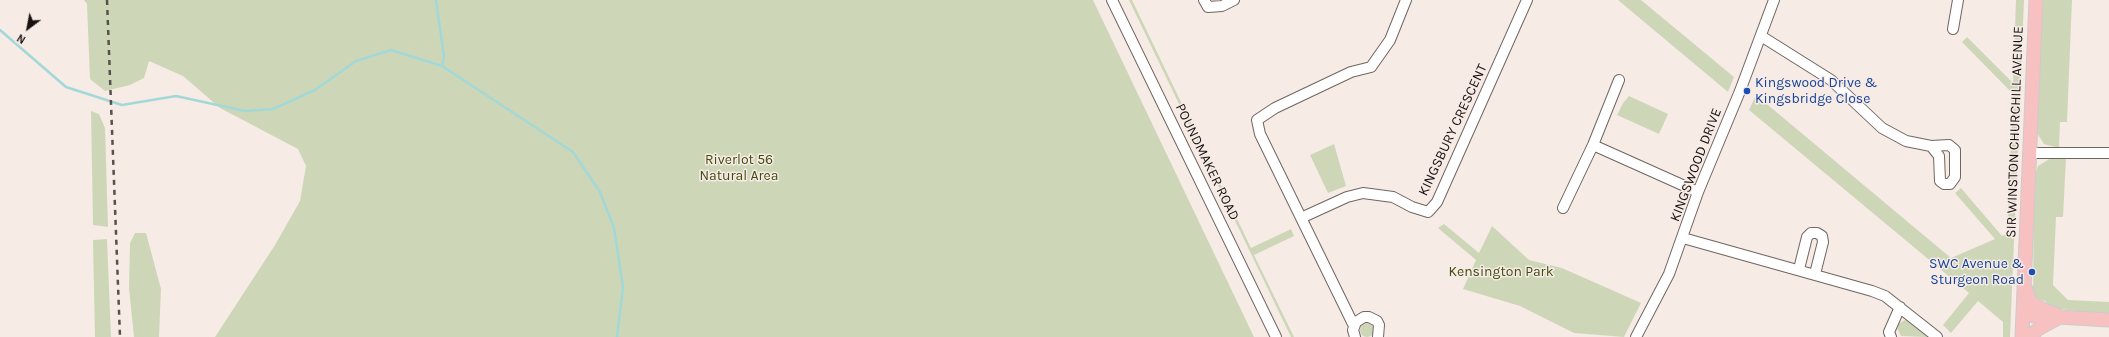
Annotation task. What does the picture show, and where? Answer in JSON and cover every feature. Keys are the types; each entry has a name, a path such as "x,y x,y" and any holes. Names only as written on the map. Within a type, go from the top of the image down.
{"main road":[{"name":"SIR WINSTON CHURCHILL AVENUE","path":"2022,337 2036,0"},
{"path":"2025,287 2030,302 2046,311 2064,318"},
{"path":"2024,315 2109,320"},
{"path":"2030,337 2038,329 2064,318"}],"street":[{"name":"POUNDMAKER ROAD","path":"1112,0 1276,337"},
{"path":"1204,0 1208,7 1222,6 1234,0"},
{"path":"1355,337 1354,326 1260,134 1257,120 1275,108 1351,72 1371,67 1390,40 1406,0"},
{"name":"KINGSBURY CRESCENT","path":"1301,218 1347,197 1363,193 1393,197 1412,207 1428,212 1437,202 1527,0"},
{"name":"KINGSWOOD DRIVE","path":"1636,337 1665,285 1683,238 1698,192 1740,91 1774,0"},
{"path":"1953,29 1958,0"},
{"path":"1761,36 1831,80 1882,128 1906,141 1931,146"},
{"path":"1563,208 1593,145 1619,80"},
{"path":"1593,145 1698,192"},
{"path":"2029,153 2109,153"},
{"path":"1799,270 1807,237 1811,233 1817,233 1822,236 1823,242 1815,274"},
{"path":"1683,238 1815,274 1885,296 1937,337"},
{"path":"1891,337 1889,332 1900,307"},
{"path":"1354,326 1356,322 1364,317 1373,318 1379,325 1378,337"}],"green space":[{"name":"Riverlot 56 Natural Area","path":"84,0 1093,0 1254,337 215,337 275,245 300,201 306,166 298,149 220,108 183,76 149,61 144,78 130,85 105,91 90,79 87,4"},
{"path":"1129,0 1132,0 1251,248 1291,229 1294,236 1254,255 1294,337 1291,337"},
{"path":"1618,0 1641,0 1734,77 1728,92"},
{"path":"2016,0 2024,0 2010,337 2003,337 2003,322 1978,301 1951,333 1943,325 1969,293 1749,110 1756,95 1951,258 1995,239 1955,193 1961,188 2002,236 2007,234 2013,94 1962,42 1967,37 2013,83"},
{"path":"2042,0 2072,0 2067,122 2060,122 2059,148 2044,144 2037,133"},
{"path":"1629,96 1668,114 1659,134 1617,115 1623,103"},
{"path":"91,111 99,114 105,128 108,227 93,225"},
{"path":"1334,144 1346,186 1328,193 1310,155"},
{"path":"2051,158 2066,158 2063,217 2056,217 2053,285 2068,300 2109,302 2109,315 2052,308 2045,301 2036,298 2033,295 2034,177 2038,166"},
{"name":"Kensington Park","path":"1444,224 1479,253 1492,226 1529,260 1562,268 1641,303 1624,337 1574,333 1520,306 1463,289 1476,260 1438,228"},
{"path":"135,233 146,233 161,289 159,337 134,337 129,288 130,243"},
{"path":"107,239 111,337 95,337 93,240"},
{"path":"1905,320 1927,337 1901,336 1897,328 1898,324"},
{"path":"1364,323 1370,323 1374,327 1374,333 1370,337 1364,337 1360,333 1360,327"}],"waterway":[{"path":"436,0 444,57 442,66"},
{"path":"0,30 66,87 122,105 176,96 245,111 273,109 315,90 356,61 391,50 442,66 573,152 600,192 614,228 623,287 617,337"}],"railway":[{"path":"107,0 120,337"}],"place":[{"name":"Kingswood Drive & Kingsbridge Close","path":"1747,91"},
{"name":"SWC Avenue & Sturgeon Road","path":"2032,272"}]}
